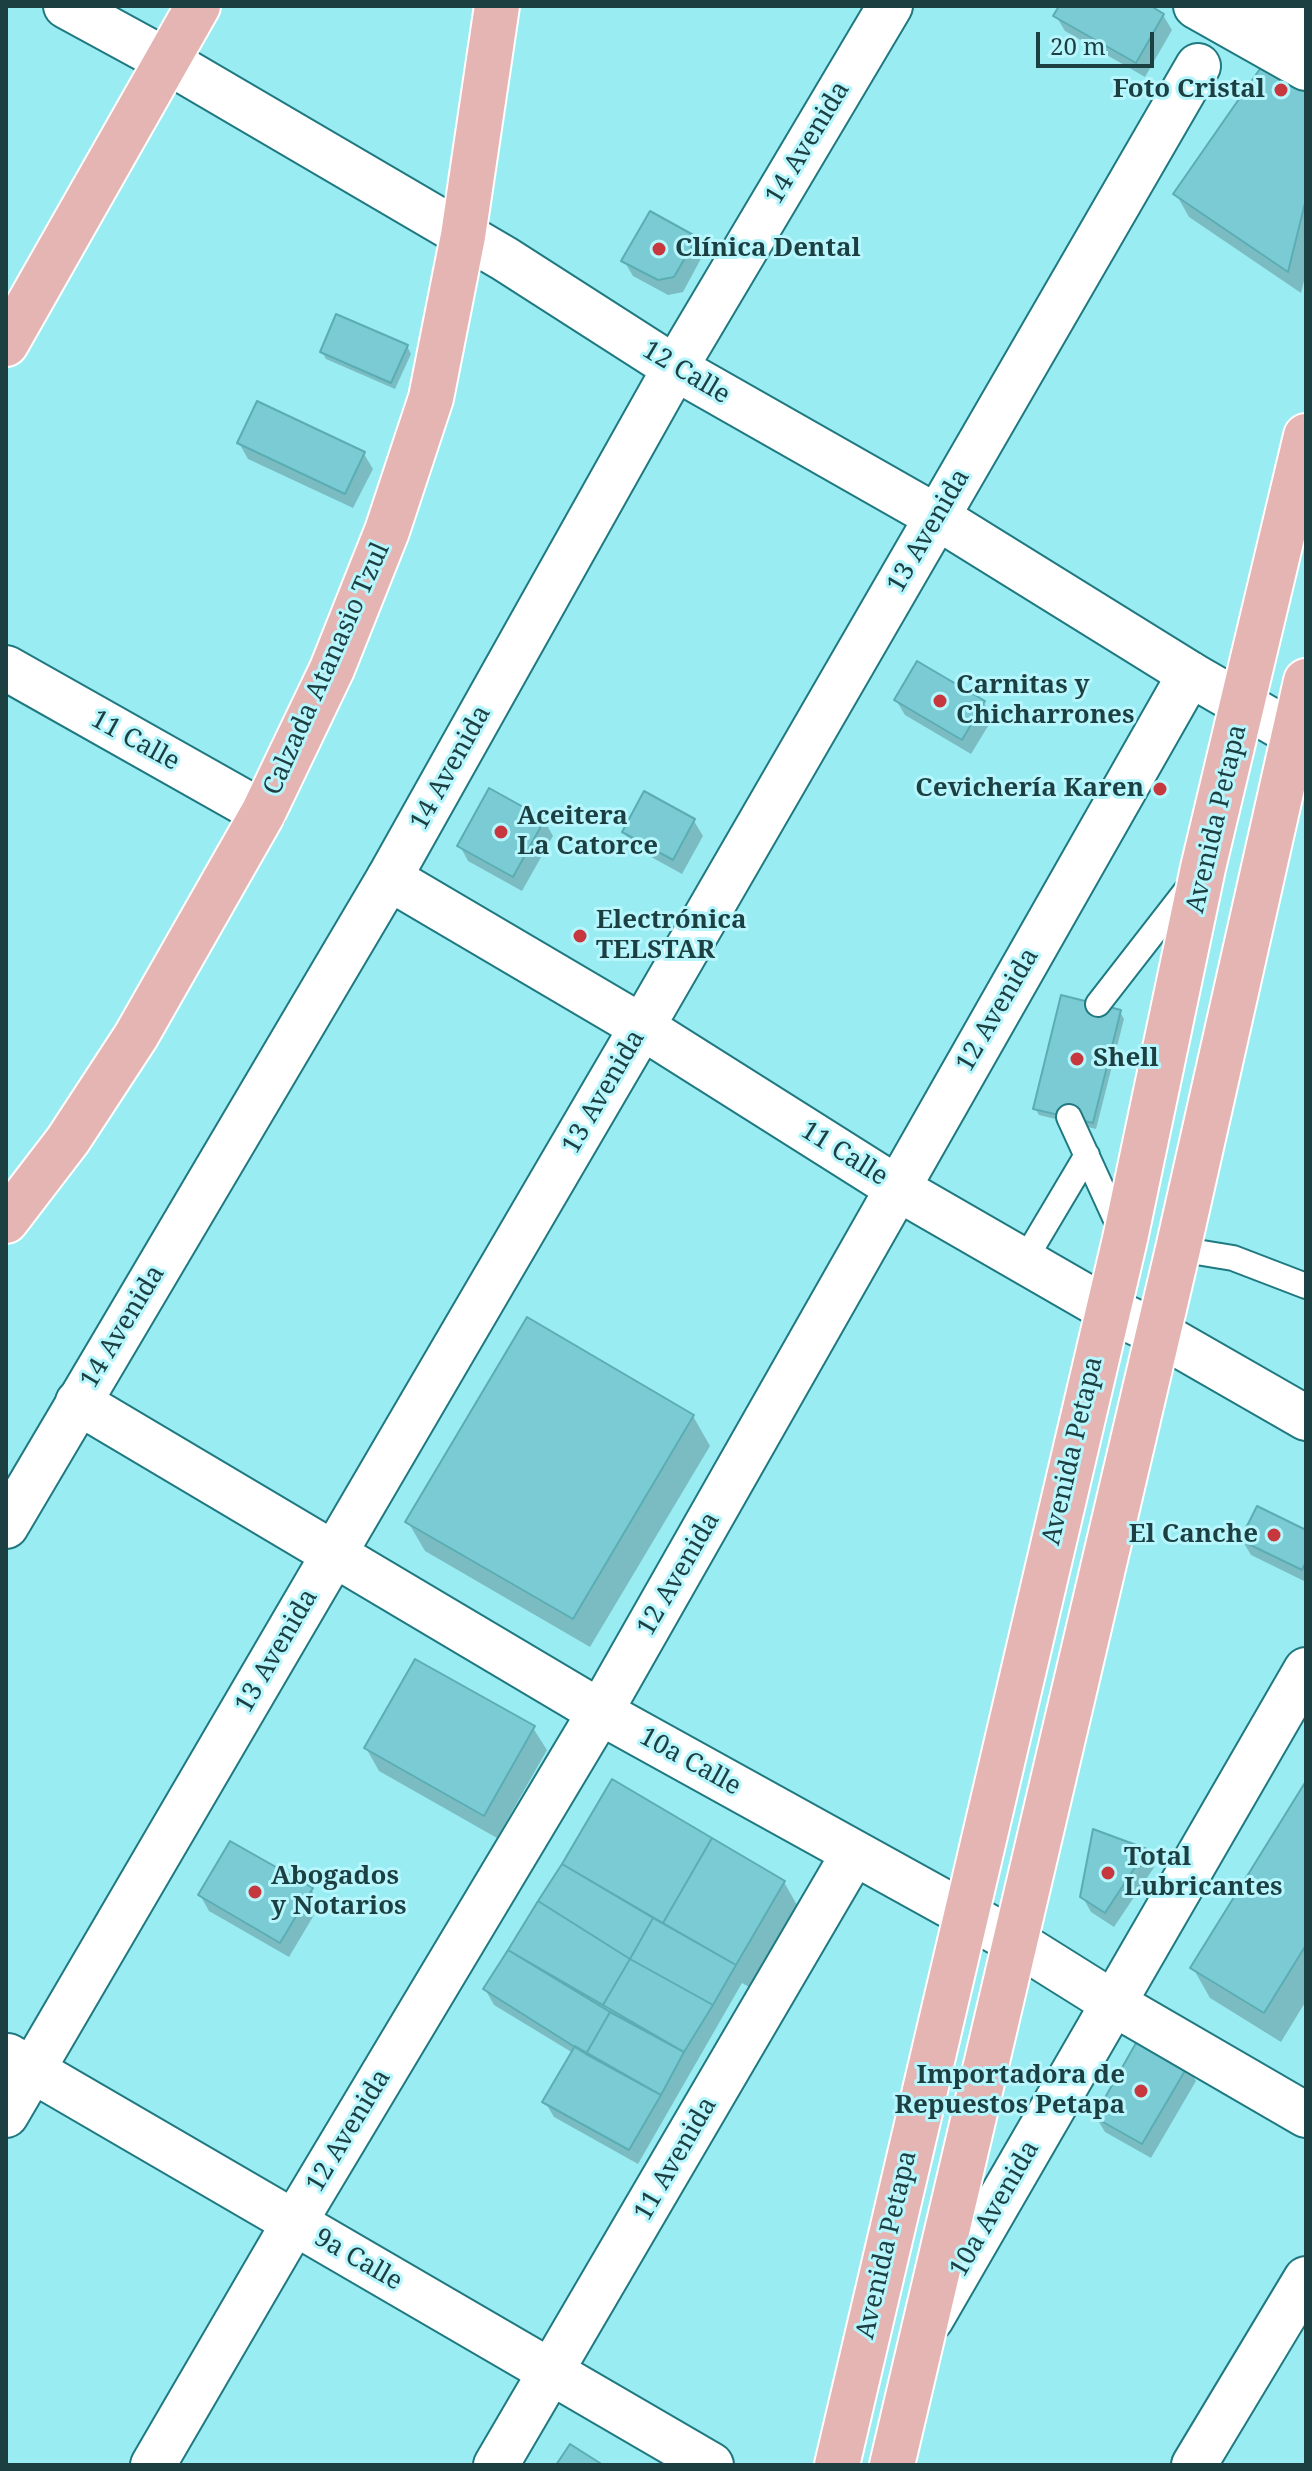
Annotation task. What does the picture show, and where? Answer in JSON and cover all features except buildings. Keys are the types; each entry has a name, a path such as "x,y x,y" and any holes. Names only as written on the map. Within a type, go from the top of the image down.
{"main road":[{"path":"6,344 198,6"},
{"name":"Calzada Atanasio Tzul","path":"6,1221 68,1140 136,1036 263,813 332,669 387,531 431,398 463,236 497,6"},
{"name":"Avenida Petapa","path":"837,2465 1125,1239 1203,868 1306,436"},
{"path":"892,2465 1299,738 1306,681"}],"street":[{"name":"12 Calle","path":"66,6 167,61 505,259 675,368 937,517 1299,738"},
{"name":"14 Avenida","path":"6,1526 389,878 675,368 890,6"},
{"path":"1196,6 1306,68"},
{"path":"1250,6 1306,38"},
{"name":"13 Avenida","path":"6,2115 19,2062 334,1555 1198,66"},
{"name":"11 Calle","path":"6,668 263,813"},
{"name":"12 Avenida","path":"153,2465 600,1712 1190,674"},
{"name":"11 Calle","path":"389,878 642,1027 897,1188 1107,1309 1158,1333 1306,1418"},
{"name":"10a Calle","path":"78,1402 600,1712 1014,1941 1113,2003 1306,2115"},
{"name":"10a Avenida","path":"924,2333 1306,1670"},
{"name":"11 Avenida","path":"496,2465 854,1853"},
{"name":"9a Calle","path":"19,2062 711,2465"},
{"path":"1194,2465 1306,2279"}],"lane":[{"path":"1098,1004 1203,868"},
{"path":"1069,1117 1125,1239"},
{"path":"1024,1261 1087,1155"},
{"path":"1178,1249 1233,1258 1306,1286"}],"place":[{"name":"Foto Cristal","path":"1281,90"},
{"name":"Clínica Dental","path":"659,249"},
{"name":"Carnitas y Chicharrones","path":"940,701"},
{"name":"Cevichería Karen","path":"1160,789"},
{"name":"Aceitera La Catorce","path":"501,832"},
{"name":"Electrónica TELSTAR","path":"580,936"},
{"name":"Shell","path":"1077,1059"},
{"name":"El Canche","path":"1274,1535"},
{"name":"Total Lubricantes","path":"1108,1873"},
{"name":"Abogados y Notarios","path":"255,1892"},
{"name":"Importadora de Repuestos Petapa","path":"1141,2091"}]}
